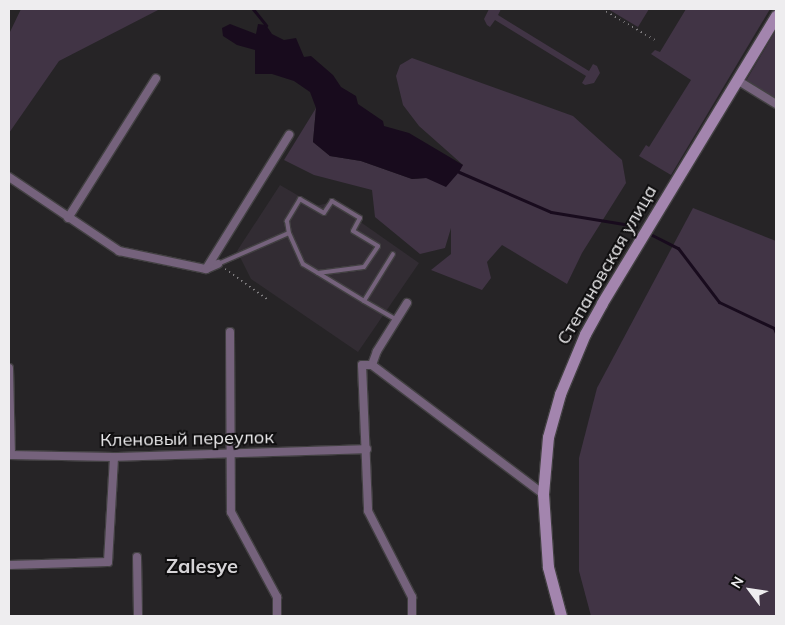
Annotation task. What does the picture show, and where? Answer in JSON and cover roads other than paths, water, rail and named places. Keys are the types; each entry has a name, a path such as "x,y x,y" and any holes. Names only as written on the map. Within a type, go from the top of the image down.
{"street":[{"name":"Степановская улица","path":"560,616 548,567 543,494 552,418 585,334 776,16"},
{"path":"68,218 156,78"},
{"path":"737,80 776,104"},
{"path":"206,269 289,135"},
{"path":"9,177 68,218 119,250 206,269 218,264"},
{"path":"372,365 395,319 407,303"},
{"path":"230,332 231,512 277,597 277,616"},
{"path":"412,616 412,597 368,511 367,449 362,365 372,365 543,494"},
{"path":"9,368 10,455"},
{"name":"Кленовый переулок","path":"10,455 114,457 367,449"},
{"path":"9,565 108,562 114,457"},
{"path":"137,558 138,616"}],"lane":[{"path":"318,273 364,268 378,246 353,231 360,218 332,201 324,213 300,199 287,221 289,233 303,264 318,273 364,300 395,319"},
{"path":"218,264 289,233"},
{"path":"364,300 393,254"}],"waterway":[{"path":"253,9 266,25"},
{"path":"459,172 551,212 636,226"},
{"path":"652,235 678,248 719,302 774,328 776,333"}],"district":[{"name":"Zalesye","path":"202,565"}]}
